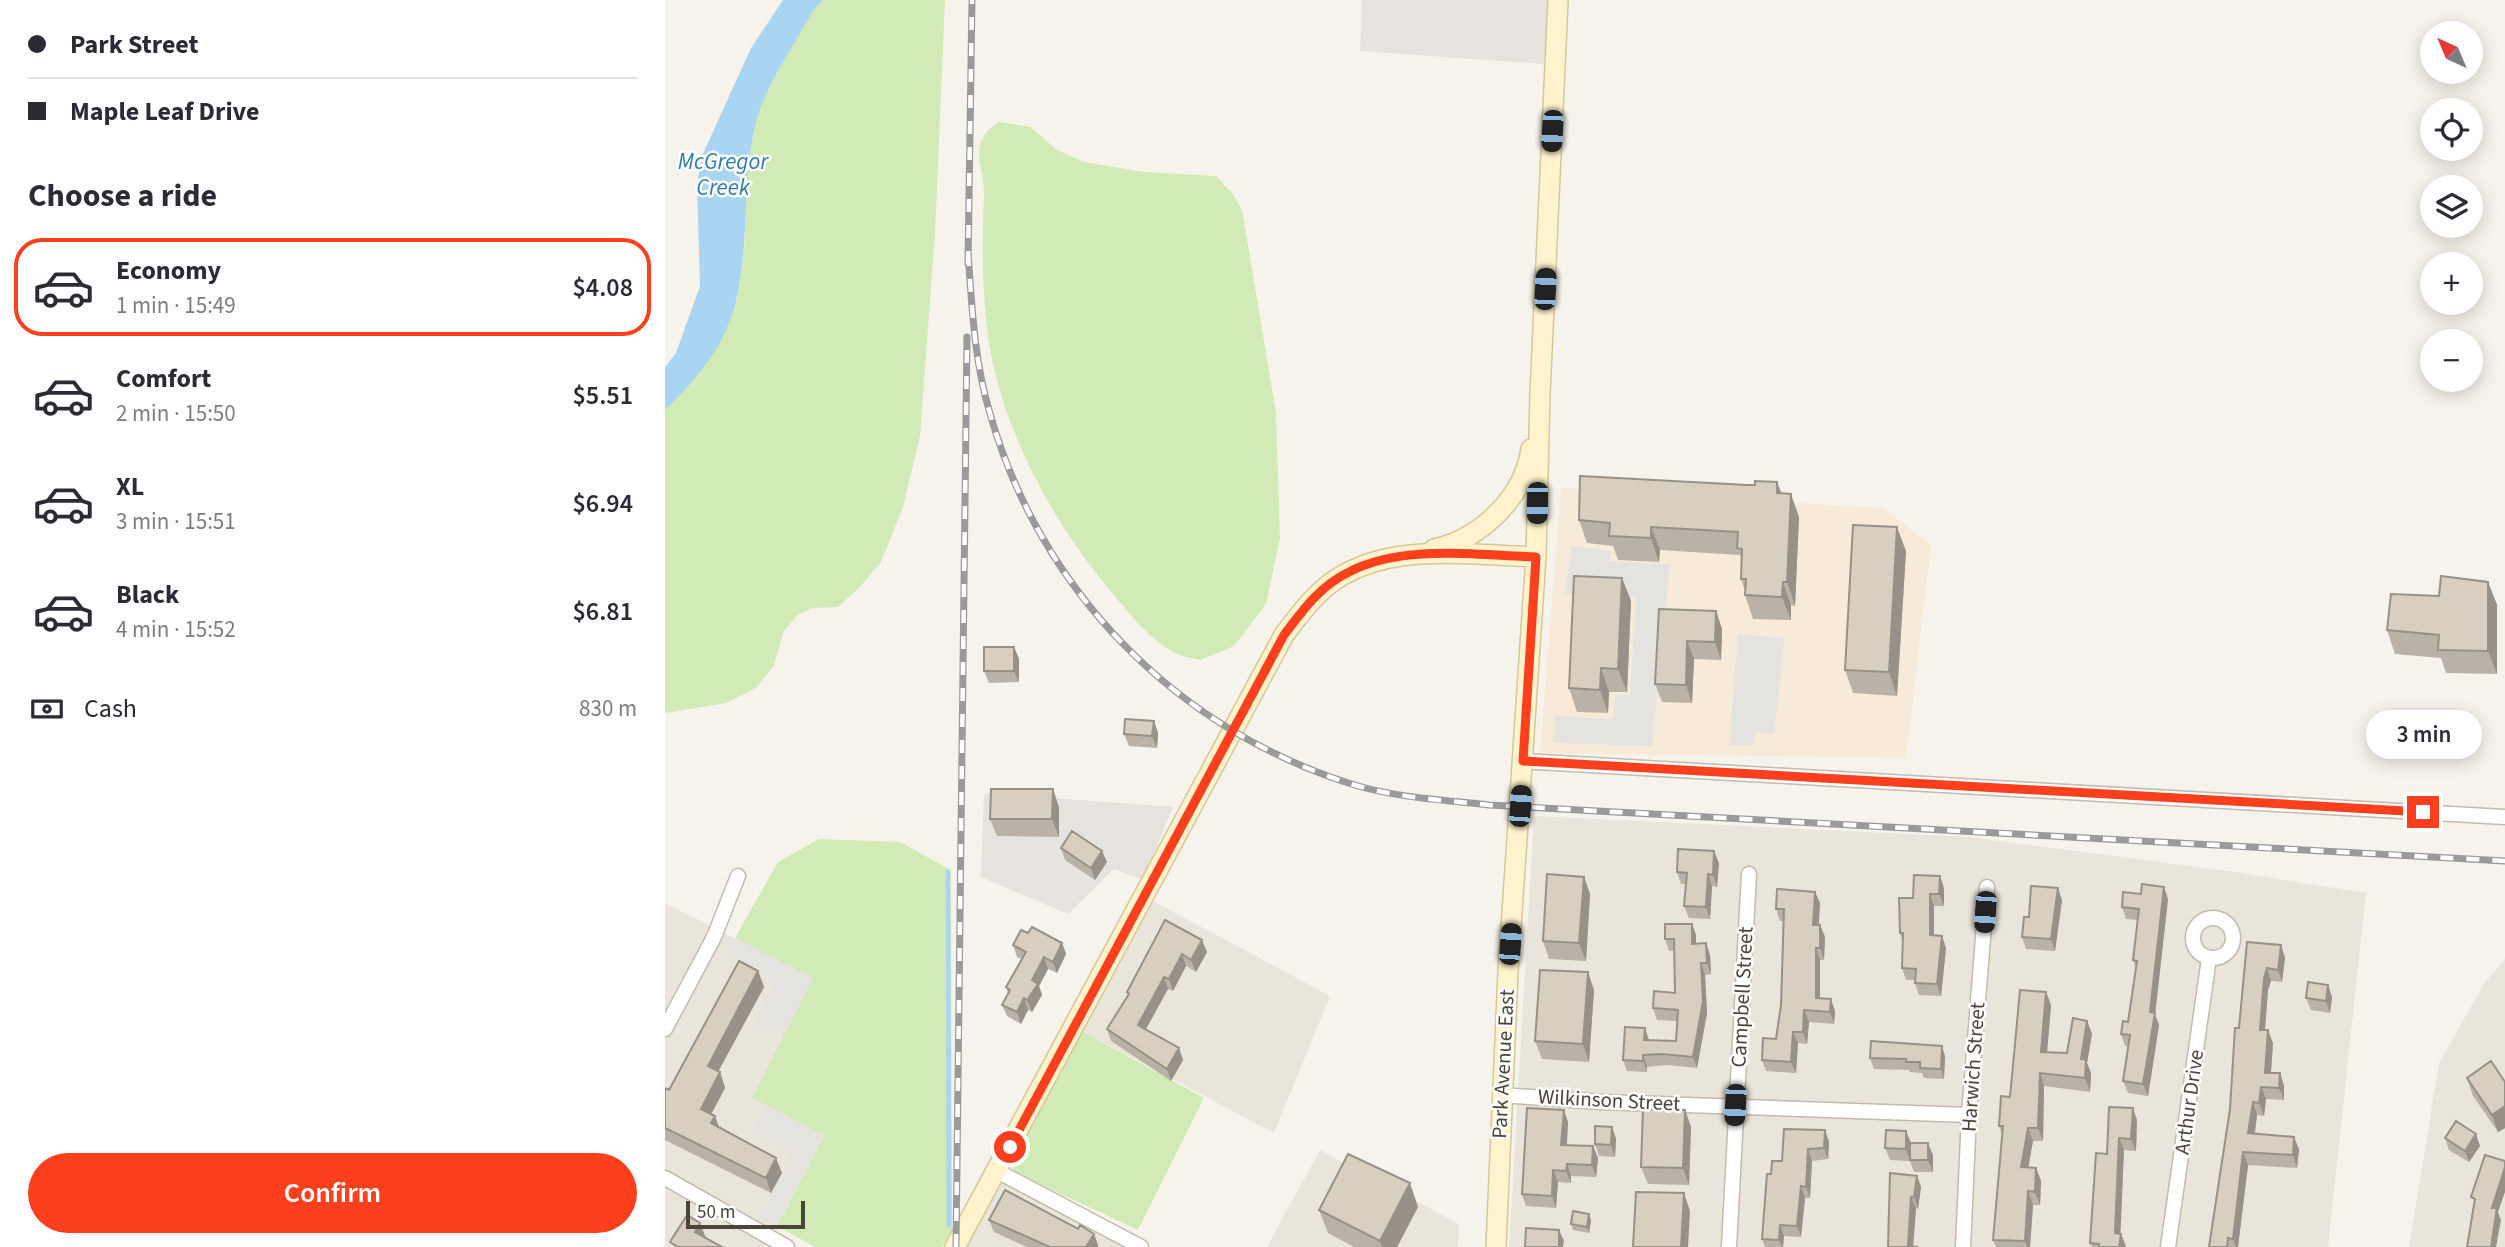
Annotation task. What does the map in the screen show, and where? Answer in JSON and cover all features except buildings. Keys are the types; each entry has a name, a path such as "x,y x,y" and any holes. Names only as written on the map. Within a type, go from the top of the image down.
{"main road":[{"name":"Park Avenue East","path":"1496,1247 1501,1095 1536,557 1540,394 1558,0"},
{"path":"955,1247 1284,635 1315,596 1334,581 1366,565 1451,546 1466,537 1508,501 1529,466 1540,394"},
{"path":"1416,553 1536,557"}],"street":[{"path":"1523,761 2505,817"},
{"name":"Campbell Street","path":"1729,1247 1749,873"},
{"path":"665,1029 714,937 738,876"},
{"name":"Harwich Street","path":"1963,1247 1969,1115 1987,887"},
{"name":"Arthur Drive","path":"2168,1247 2209,957"},
{"name":"Wilkinson Street","path":"1501,1095 1601,1102 1969,1115"},
{"path":"997,1171 1141,1247"},
{"path":"665,1178 787,1247"}],"shaded area":[{"path":"1362,0 1548,0 1544,64 1360,51"},
{"path":"1561,488 1883,508 1931,545 1906,758 1540,753"},
{"path":"1571,546 1611,551 1610,561 1670,564 1652,746 1553,743 1555,716 1613,719 1615,695 1630,695 1636,597 1565,594"},
{"path":"1738,634 1785,638 1774,734 1756,732 1753,745 1729,745"},
{"path":"984,793 1173,807 1143,880 1114,869 1068,914 981,877"},
{"path":"1534,816 1970,837 2228,871 2366,893 2328,1247 1509,1247"},
{"path":"1153,901 1330,996 1274,1133 1078,1029"},
{"path":"665,903 813,978 752,1098 824,1136 765,1247 665,1247"},
{"path":"735,938 813,978 785,1034 769,1026 753,1027 773,989 767,974 728,953"},
{"path":"2505,959 2505,1247 2409,1247 2439,1063 2485,982"},
{"path":"765,1104 824,1136 777,1226 760,1217 791,1162 789,1150 752,1131"},
{"path":"1320,1150 1459,1224 1458,1247 1267,1247"},
{"path":"1006,1182 1126,1247 963,1247 998,1185"}],"green space":[{"path":"823,0 945,0 935,234 920,436 903,507 881,562 859,588 838,607 812,608 797,615 783,633 774,665 757,687 726,703 665,713 665,410 710,354 734,306 742,270 749,154 756,119 778,71 813,11"},
{"path":"999,122 1030,127 1057,150 1084,162 1143,172 1216,176 1232,193 1242,210 1276,413 1280,538 1266,604 1234,646 1201,660 1171,651 1152,637 1104,583 1082,555 1043,492 1011,424 991,354 983,273 984,185 979,155 982,138"},
{"path":"819,839 900,842 951,870 952,1232 942,1247 815,1247 777,1226 824,1136 752,1098 812,979 735,938 778,862"},
{"path":"1078,1029 1204,1098 1138,1230 1014,1172 1010,1162"}],"water":[{"name":"McGregor Creek","path":"783,0 823,0 813,11 778,71 757,119 749,159 743,260 734,308 726,330 699,373 665,410 665,367 676,353 700,286 697,186 702,156 751,48"}],"waterway":[{"path":"948,872 949,1225"}],"railway":[{"path":"968,264 972,0"},
{"path":"968,253 974,332 984,391 1012,476 1042,538 1080,594 1125,646 1175,691 1231,730 1293,762 1374,790 1489,805 2505,861"},
{"path":"956,1247 967,337"}],"route":[{"path":"1010,1147 1284,635 1315,596 1334,581 1366,565 1404,554 1536,557 1523,761 2423,812"}]}
